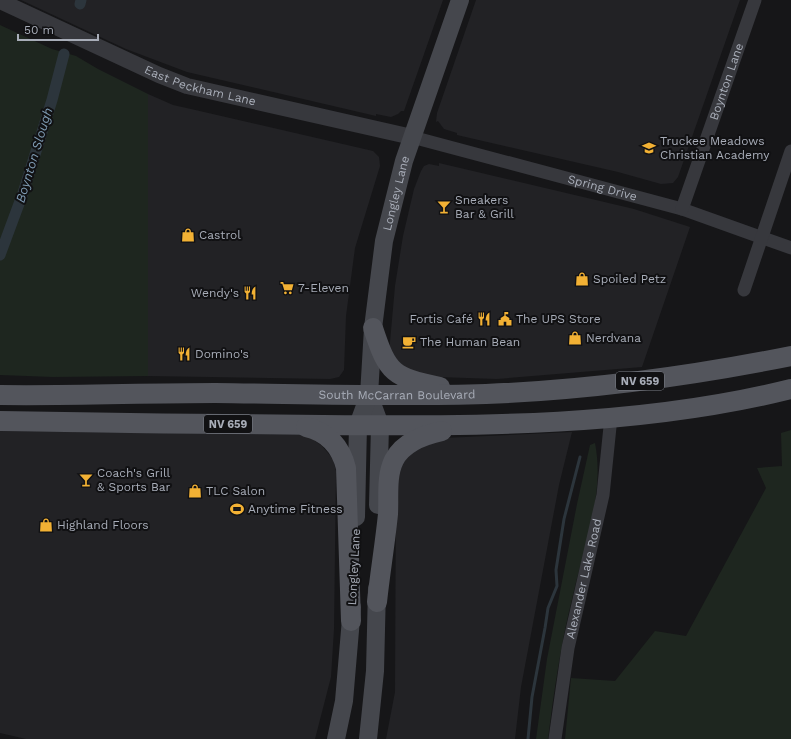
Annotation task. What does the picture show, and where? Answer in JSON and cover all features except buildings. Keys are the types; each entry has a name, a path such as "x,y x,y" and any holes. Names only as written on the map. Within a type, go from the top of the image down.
{"main road":[{"name":"Longley Lane","path":"336,739 344,701 355,564 358,425 369,395 373,328 384,241 393,201 412,137 460,0"},
{"path":"373,328 382,355 391,369 402,377 436,386 488,394"},
{"name":"South McCarran Boulevard","path":"0,395 76,396 151,393 369,395 488,394 549,390 645,380 730,369 791,356"},
{"name":"NV 659","path":"0,421 295,425 476,425 583,420 611,417 715,404 791,389"},
{"name":"Longley Lane","path":"368,739 375,671 380,425 369,395"},
{"path":"295,425 320,431 336,444 344,458 347,479 351,621"},
{"path":"377,602 388,515 389,476 394,460 403,448 417,438 440,431 476,425"},
{"path":"344,701 344,739"}],"street":[{"name":"Boynton Lane","path":"682,208 755,0"},
{"name":"East Peckham Lane","path":"0,1 159,75 187,86 412,137"},
{"name":"Spring Drive","path":"412,137 682,208 762,236 791,248"},
{"path":"744,290 791,151"},
{"name":"Alexander Lake Road","path":"555,739 568,648 603,495 611,417"}],"shaded area":[{"path":"21,0 443,0 404,111 401,111 391,117 376,114 376,116 187,72 126,49"},
{"path":"476,0 740,0 678,177 673,183 661,184 618,172 457,135 457,133 444,129 438,121 436,122 437,113"},
{"path":"0,25 52,49 76,56 98,69 148,94 148,376 53,377 0,375"},
{"path":"148,94 173,105 373,151 379,157 380,166 355,248 346,316 344,370 339,377 330,379 148,376"},
{"path":"439,163 634,209 690,227 642,367 497,379 438,377 417,373 400,366 390,351 390,342 395,286 403,236 414,189 421,171 424,166 429,164 439,166"},
{"path":"791,430 791,739 565,739 571,678 615,681 655,631 686,636 766,488 757,468 782,466 781,433"},
{"path":"0,431 300,435 311,438 322,446 333,459 336,471 334,629 331,677 315,739 26,739 0,733"},
{"path":"572,432 559,485 521,687 515,739 386,739 395,692 396,485 397,476 407,455 443,438"},
{"path":"595,443 597,481 592,520 561,649 548,739 536,739 547,659 577,504 590,445"}],"waterway":[{"name":"Boynton Slough","path":"80,4 81,0"},
{"name":"Boynton Slough","path":"0,255 23,193 52,100 64,54"},
{"path":"528,739 532,697 548,608 557,586 556,570 564,519 580,457"}],"place":[{"name":"Truckee Meadows Christian Academy","path":"649,148"},
{"name":"Sneakers Bar & Grill","path":"444,207"},
{"name":"Castrol","path":"188,235"},
{"name":"Spoiled Petz","path":"582,279"},
{"name":"7-Eleven","path":"287,288"},
{"name":"Wendy's","path":"250,293"},
{"name":"Fortis Café","path":"484,319"},
{"name":"The UPS Store","path":"505,319"},
{"name":"Nerdvana","path":"575,338"},
{"name":"The Human Bean","path":"409,342"},
{"name":"Domino's","path":"184,354"},
{"name":"Coach's Grill & Sports Bar","path":"86,480"},
{"name":"TLC Salon","path":"195,491"},
{"name":"Anytime Fitness","path":"237,509"},
{"name":"Highland Floors","path":"46,525"}]}
